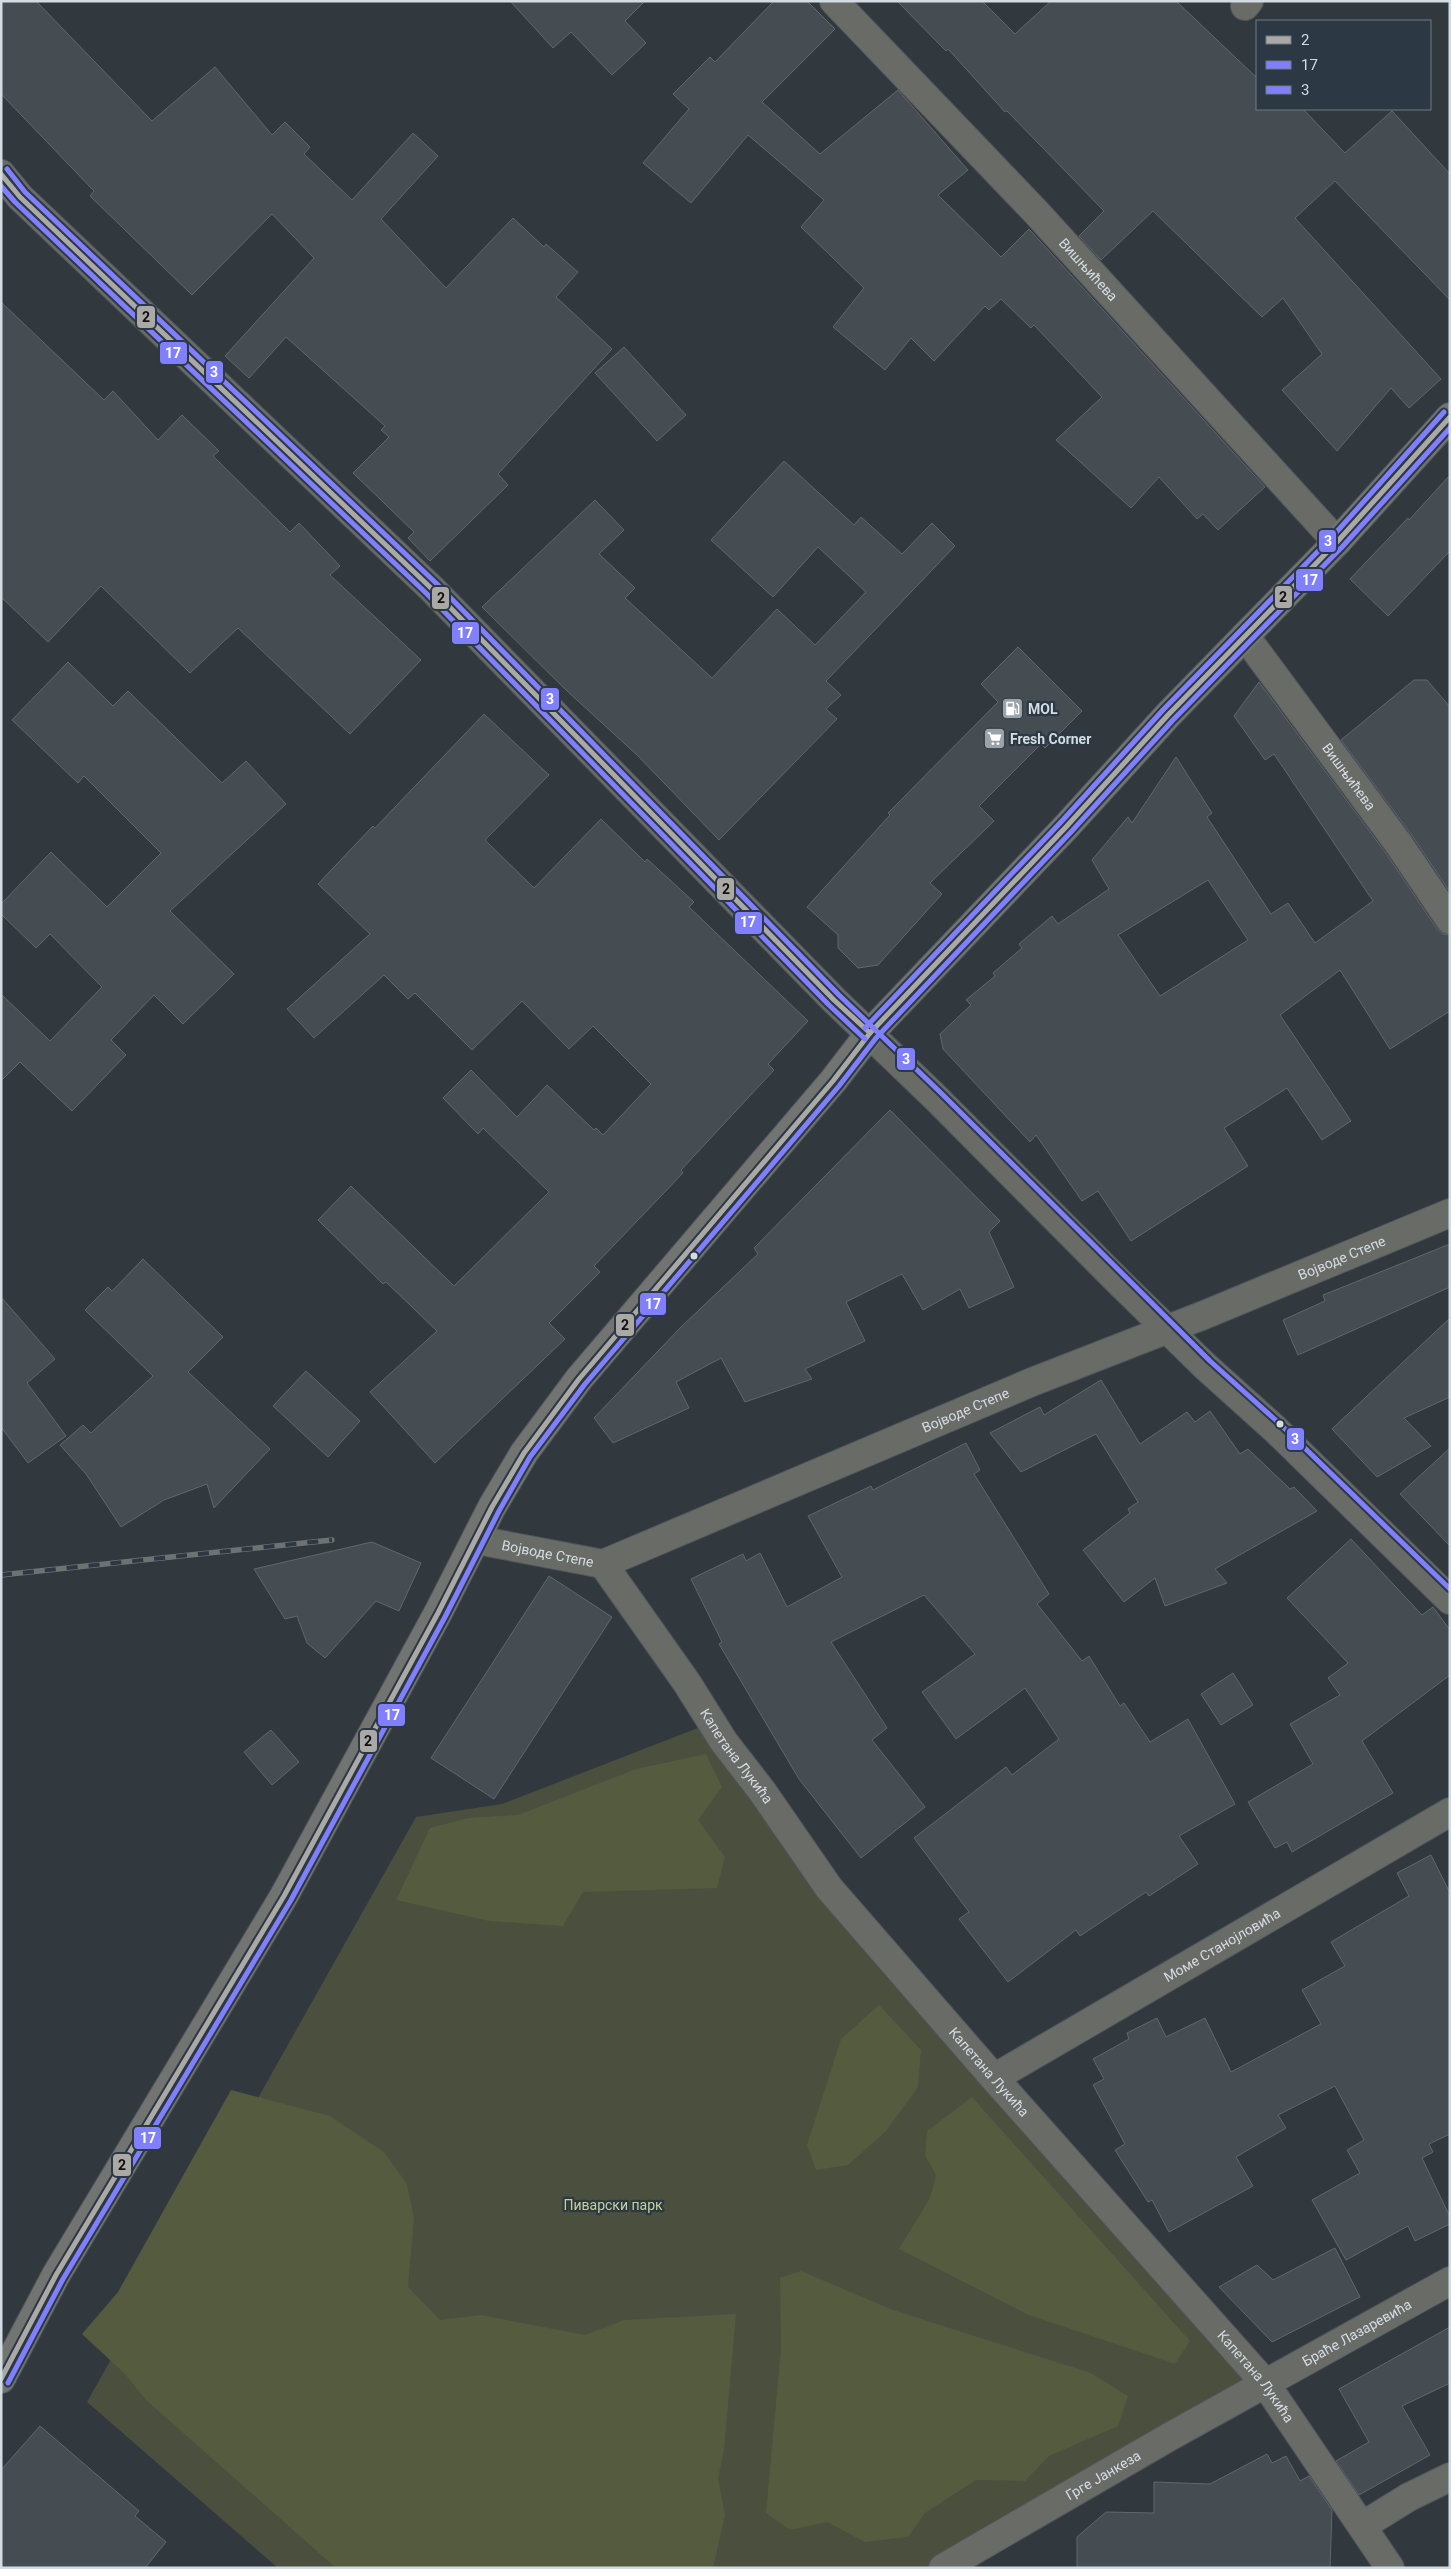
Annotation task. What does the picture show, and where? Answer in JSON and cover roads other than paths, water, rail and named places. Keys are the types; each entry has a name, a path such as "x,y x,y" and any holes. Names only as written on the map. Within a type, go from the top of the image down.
{"main road":[{"path":"1,2379 56,2275 284,1896 477,1540 492,1507 524,1453 579,1379 833,1081 870,1033 1066,827 1168,715 1337,542 1450,417"}],"street":[{"name":"Вишњићева","path":"834,1 1036,210 1337,542"},
{"path":"1,174 20,197 432,589 834,1000 870,1033 1166,1328 1275,1430 1450,1600"},
{"name":"Вишњићева","path":"1246,636 1398,843 1450,920"},
{"name":"Војводе Степе","path":"477,1540 604,1564 1032,1382 1166,1328 1204,1315 1450,1213"},
{"name":"Капетана Лукића","path":"604,1564 687,1683 724,1742 829,1888 994,2078 1265,2384 1390,2568"},
{"name":"Моме Станојловића","path":"994,2078 1450,1812"},
{"name":"Браће Лазаревића","path":"1265,2384 1450,2281"},
{"name":"Грге Јанкеза","path":"943,2568 1265,2384"},
{"path":"1362,2526 1409,2497 1450,2477"}],"railway":[{"path":"1,1575 332,1540"}],"place":[{"name":"MOL","path":"1012,709"},
{"name":"Fresh Corner","path":"994,739"}],"park label":[{"name":"Пиварски парк","path":"613,2205"}]}
